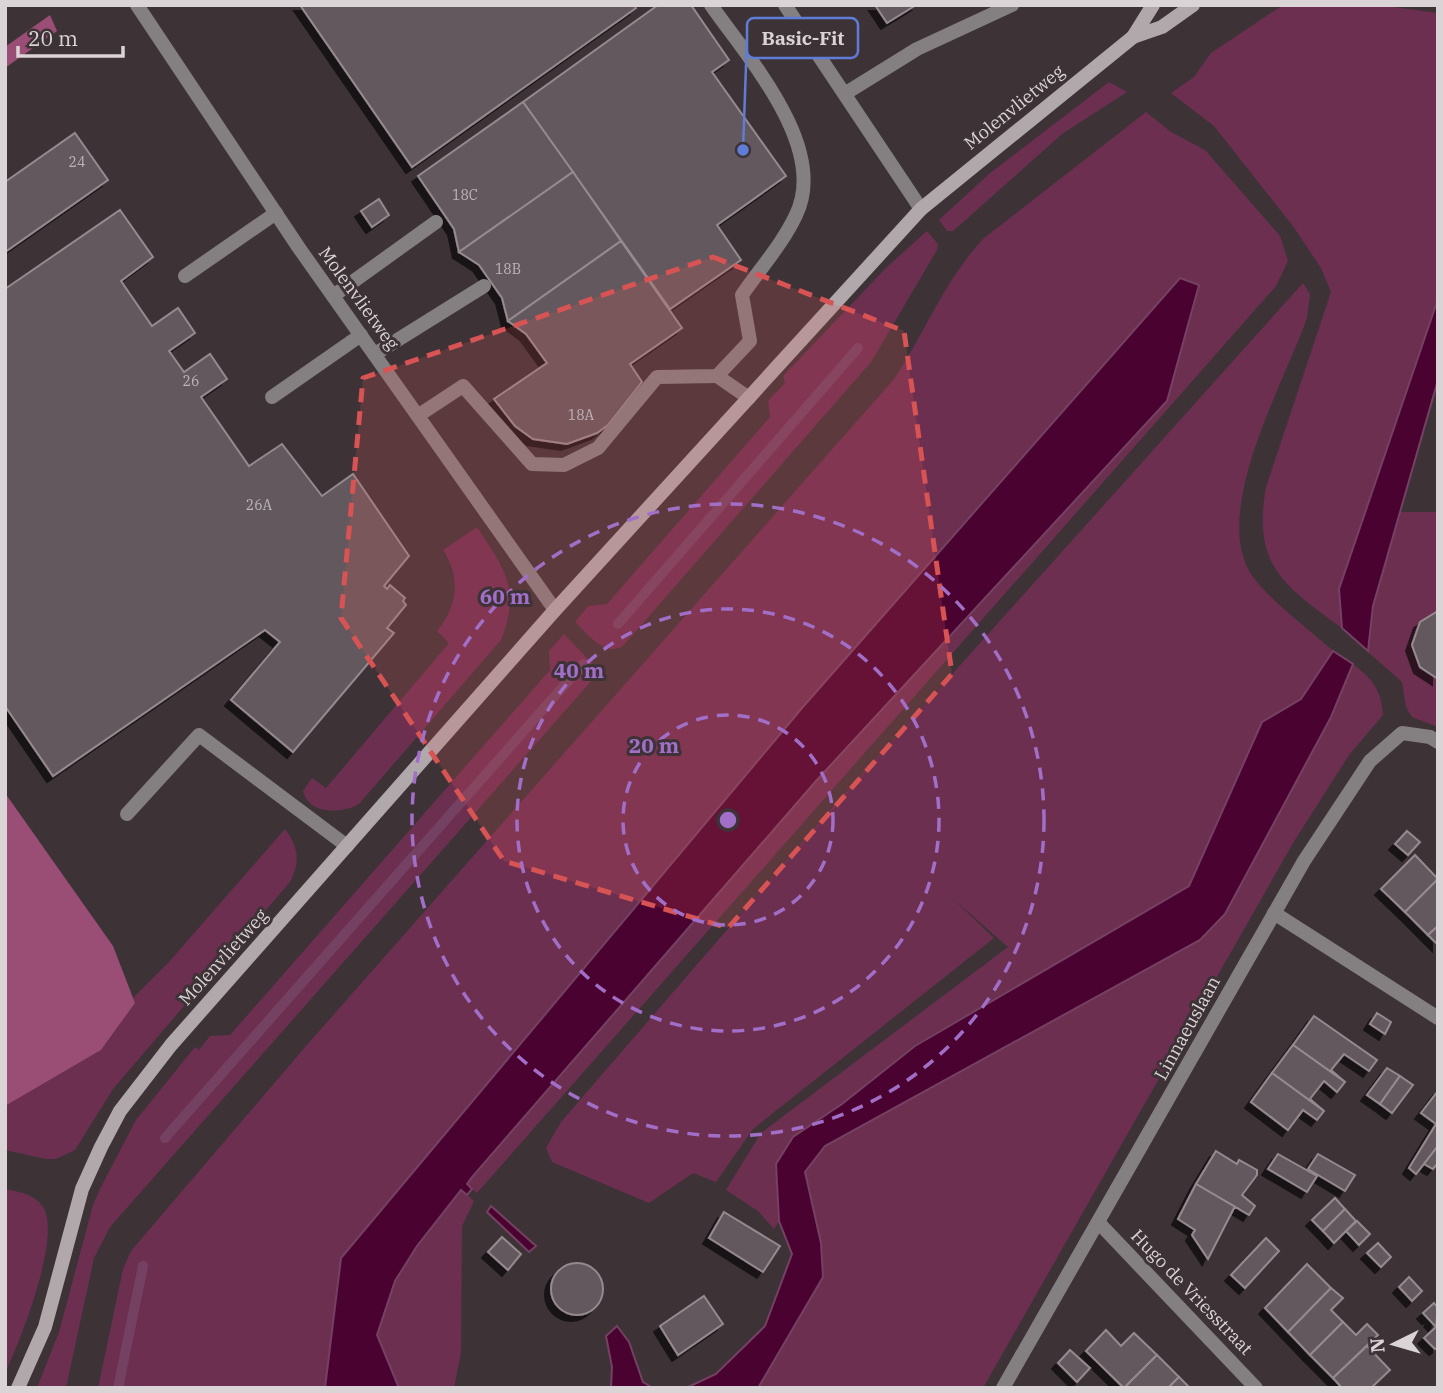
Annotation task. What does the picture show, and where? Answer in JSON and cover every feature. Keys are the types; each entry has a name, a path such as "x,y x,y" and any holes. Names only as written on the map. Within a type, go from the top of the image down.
{"street":[{"name":"Molenvlietweg","path":"136,5 333,296 555,610"},
{"path":"711,5 793,128 805,175 797,214 742,295 750,341 717,376"},
{"path":"785,5 921,209"},
{"path":"846,93 916,49 1012,5"},
{"name":"Molenvlietweg","path":"18,1388 45,1327 82,1189 120,1111 171,1045 555,610 921,209 1133,37 1153,5"},
{"name":"Molenvlietweg","path":"1133,37 1162,27 1193,5"},
{"path":"184,276 276,213"},
{"path":"333,296 436,222"},
{"path":"375,354 484,286"},
{"path":"272,397 361,335"},
{"path":"419,415 463,386 533,464 564,465 598,448 657,377 717,376 749,398"},
{"name":"Linnaeuslaan","path":"1003,1388 1273,913 1370,761 1402,733 1430,737 1438,742"},
{"path":"127,814 199,735 347,846"},
{"path":"1273,913 1438,1018"},
{"name":"Hugo de Vriesstraat","path":"1099,1223 1256,1388"}],"highlighted area":[{"path":"713,257 904,331 952,674 728,928 504,861 341,618 363,378"}],"shaded area":[{"path":"1283,5 1378,5 1438,13 1438,299 1339,589 1342,628 1304,599 1277,571 1264,536 1263,514 1266,487 1331,292 1321,268 1293,226 1214,126 1171,93 1194,77 1211,53"},
{"path":"50,15 57,31 5,68 5,47"},
{"path":"1109,82 1127,92 1062,134 953,231 947,231 939,220 989,174"},
{"path":"1146,112 1171,132 1205,150 1280,236 1288,261 1276,286 477,1193 466,1184 816,781 1167,401 912,587 802,708 341,1258 325,1388 98,1388 123,1269 131,1251 306,1046 894,379 957,272 983,239"},
{"path":"927,231 938,244 937,250 871,362 623,646 609,649 597,643 575,622 588,606 607,604 770,417 768,401 785,383 783,376 887,267"},
{"path":"1180,278 1199,285 1167,401 816,781 472,1177 467,1184 472,1189 467,1195 461,1190 417,1246 395,1281 377,1335 399,1388 325,1388 341,1258 802,708"},
{"path":"1303,283 1310,294 1307,318 1256,443 1240,511 1240,542 1254,579 1333,651 1301,699 1262,722 1189,886 915,1045 842,1104 793,1137 776,1164 779,1221 774,1229 758,1211 726,1190 761,1133 1008,947 950,896 994,938 753,1129 716,1182 693,1173 649,1203 552,1162 546,1148 561,1122 834,806"},
{"path":"1438,299 1438,380 1373,606 1368,651 1342,628 1339,589"},
{"path":"1398,512 1438,512 1438,727 1412,717 1406,707 1402,682 1368,652 1373,606"},
{"path":"477,527 502,568 510,593 507,623 501,640 359,804 335,811 312,805 303,791 312,778 326,788 449,643 437,631 449,612 455,591 453,571 443,550"},
{"path":"564,634 593,664 593,679 110,1227 94,1258 66,1388 37,1388 59,1332 93,1205 136,1120 195,1047 199,1050 210,1036 230,1035 550,670 549,651"},
{"path":"1333,651 1353,664 1331,717 1225,914 1200,940 825,1146 805,1172 821,1243 823,1277 758,1388 686,1388 716,1374 765,1326 792,1254 779,1221 776,1164 793,1137 842,1104 915,1046 1189,886 1262,722 1301,699"},
{"path":"1353,664 1375,686 1383,715 1349,755 1293,843 983,1388 758,1388 823,1277 821,1243 805,1172 825,1146 1200,940 1225,914 1331,717"},
{"path":"5,793 113,946 135,1003 101,1050 5,1106"},
{"path":"285,829 293,842 297,860 290,882 113,1089 75,1150 56,1159 46,1159 5,1150 5,1106 101,1050 135,1003 133,998 169,962"},
{"path":"5,1189 26,1194 43,1207 47,1221 47,1241 29,1315 5,1373"},
{"path":"461,1189 474,1201 462,1226 461,1352 454,1388 399,1388 377,1335 395,1281 417,1246"},
{"path":"491,1206 536,1246 529,1252 487,1212"},
{"path":"617,1326 629,1342 643,1382 653,1388 611,1388 612,1367 606,1336"}],"building":[{"path":"300,5 634,5 636,8 412,167"},
{"path":"658,5 691,5 729,60 712,72 786,176 717,225 741,260 670,309 523,102"},
{"path":"875,5 916,5 887,23"},
{"path":"523,102 573,172 459,252 454,229 418,176"},
{"path":"75,133 108,180 5,252 5,182"},
{"path":"573,172 621,241 508,321 502,298 479,265 459,252"},
{"path":"379,199 389,215 372,227 361,211"},
{"path":"120,210 153,257 121,281 152,326 178,308 195,333 169,351 184,372 210,354 227,379 201,397 249,466 282,444 322,496 353,474 409,556 384,586 387,589 390,585 405,598 403,601 406,605 387,628 394,633 293,752 231,700 280,642 265,630 53,776 5,706 5,289"},
{"path":"621,241 682,328 630,364 642,382 608,425 597,433 567,444 533,439 515,426 494,399 547,363 526,334 508,321"},
{"path":"1438,611 1438,679 1420,667 1412,645 1420,622"},
{"path":"1407,831 1420,842 1408,855 1395,844"},
{"path":"1415,855 1438,879 1405,912 1381,889"},
{"path":"1438,879 1438,926 1428,935 1405,912"},
{"path":"1438,926 1438,945 1428,935"},
{"path":"1377,1013 1391,1022 1385,1034 1370,1024"},
{"path":"1314,1016 1377,1060 1369,1071 1344,1054 1331,1070 1345,1082 1293,1045"},
{"path":"1293,1045 1345,1082 1337,1092 1324,1081 1310,1099 1324,1111 1272,1073"},
{"path":"1387,1068 1400,1076 1380,1104 1367,1095"},
{"path":"1272,1073 1324,1111 1317,1120 1303,1110 1288,1130 1251,1102"},
{"path":"1400,1076 1413,1085 1392,1113 1380,1104"},
{"path":"1438,1091 1438,1146 1416,1174 1409,1168 1436,1124 1421,1113"},
{"path":"1438,1146 1438,1163 1433,1169 1424,1164"},
{"path":"1216,1151 1237,1164 1239,1160 1257,1170 1257,1175 1242,1195 1255,1206 1249,1215 1196,1184"},
{"path":"1278,1154 1317,1176 1307,1192 1268,1169"},
{"path":"1318,1154 1355,1175 1345,1191 1308,1169"},
{"path":"1196,1184 1237,1208 1234,1208 1208,1259 1192,1235 1195,1230 1178,1219"},
{"path":"1335,1198 1345,1209 1323,1231 1312,1220"},
{"path":"1345,1209 1356,1221 1334,1243 1323,1231"},
{"path":"724,1212 780,1246 763,1272 709,1238"},
{"path":"1357,1221 1370,1234 1359,1245 1346,1231"},
{"path":"502,1237 521,1254 508,1270 488,1252"},
{"path":"1266,1238 1279,1251 1245,1288 1231,1275"},
{"path":"1378,1243 1391,1257 1381,1267 1367,1253"},
{"path":"577,1263 587,1265 595,1271 601,1279 601,1299 595,1307 587,1313 577,1315 567,1313 559,1307 553,1299 551,1289 553,1279 559,1271 567,1265"},
{"path":"1307,1264 1331,1288 1288,1332 1265,1308"},
{"path":"1409,1277 1422,1291 1412,1301 1399,1287"},
{"path":"1331,1288 1343,1298 1331,1310 1343,1322 1310,1355 1288,1332"},
{"path":"704,1296 723,1324 678,1355 660,1326"},
{"path":"1434,1303 1438,1308 1436,1327 1423,1313"},
{"path":"1343,1322 1356,1335 1367,1324 1378,1335 1333,1378 1310,1355"},
{"path":"1438,1325 1438,1347 1435,1349 1424,1338"},
{"path":"1106,1330 1121,1346 1134,1333 1157,1355 1124,1388 1086,1351"},
{"path":"1367,1346 1390,1370 1371,1388 1342,1388 1333,1378"},
{"path":"1070,1350 1090,1368 1077,1382 1058,1363"},
{"path":"1157,1355 1179,1377 1168,1388 1124,1388"},
{"path":"1179,1377 1190,1388 1168,1388"}],"waterway":[{"path":"618,624 858,348"},
{"path":"165,1138 583,664"},
{"path":"118,1388 143,1266"}],"place":[{"name":"Basic-Fit","path":"743,150"}]}
